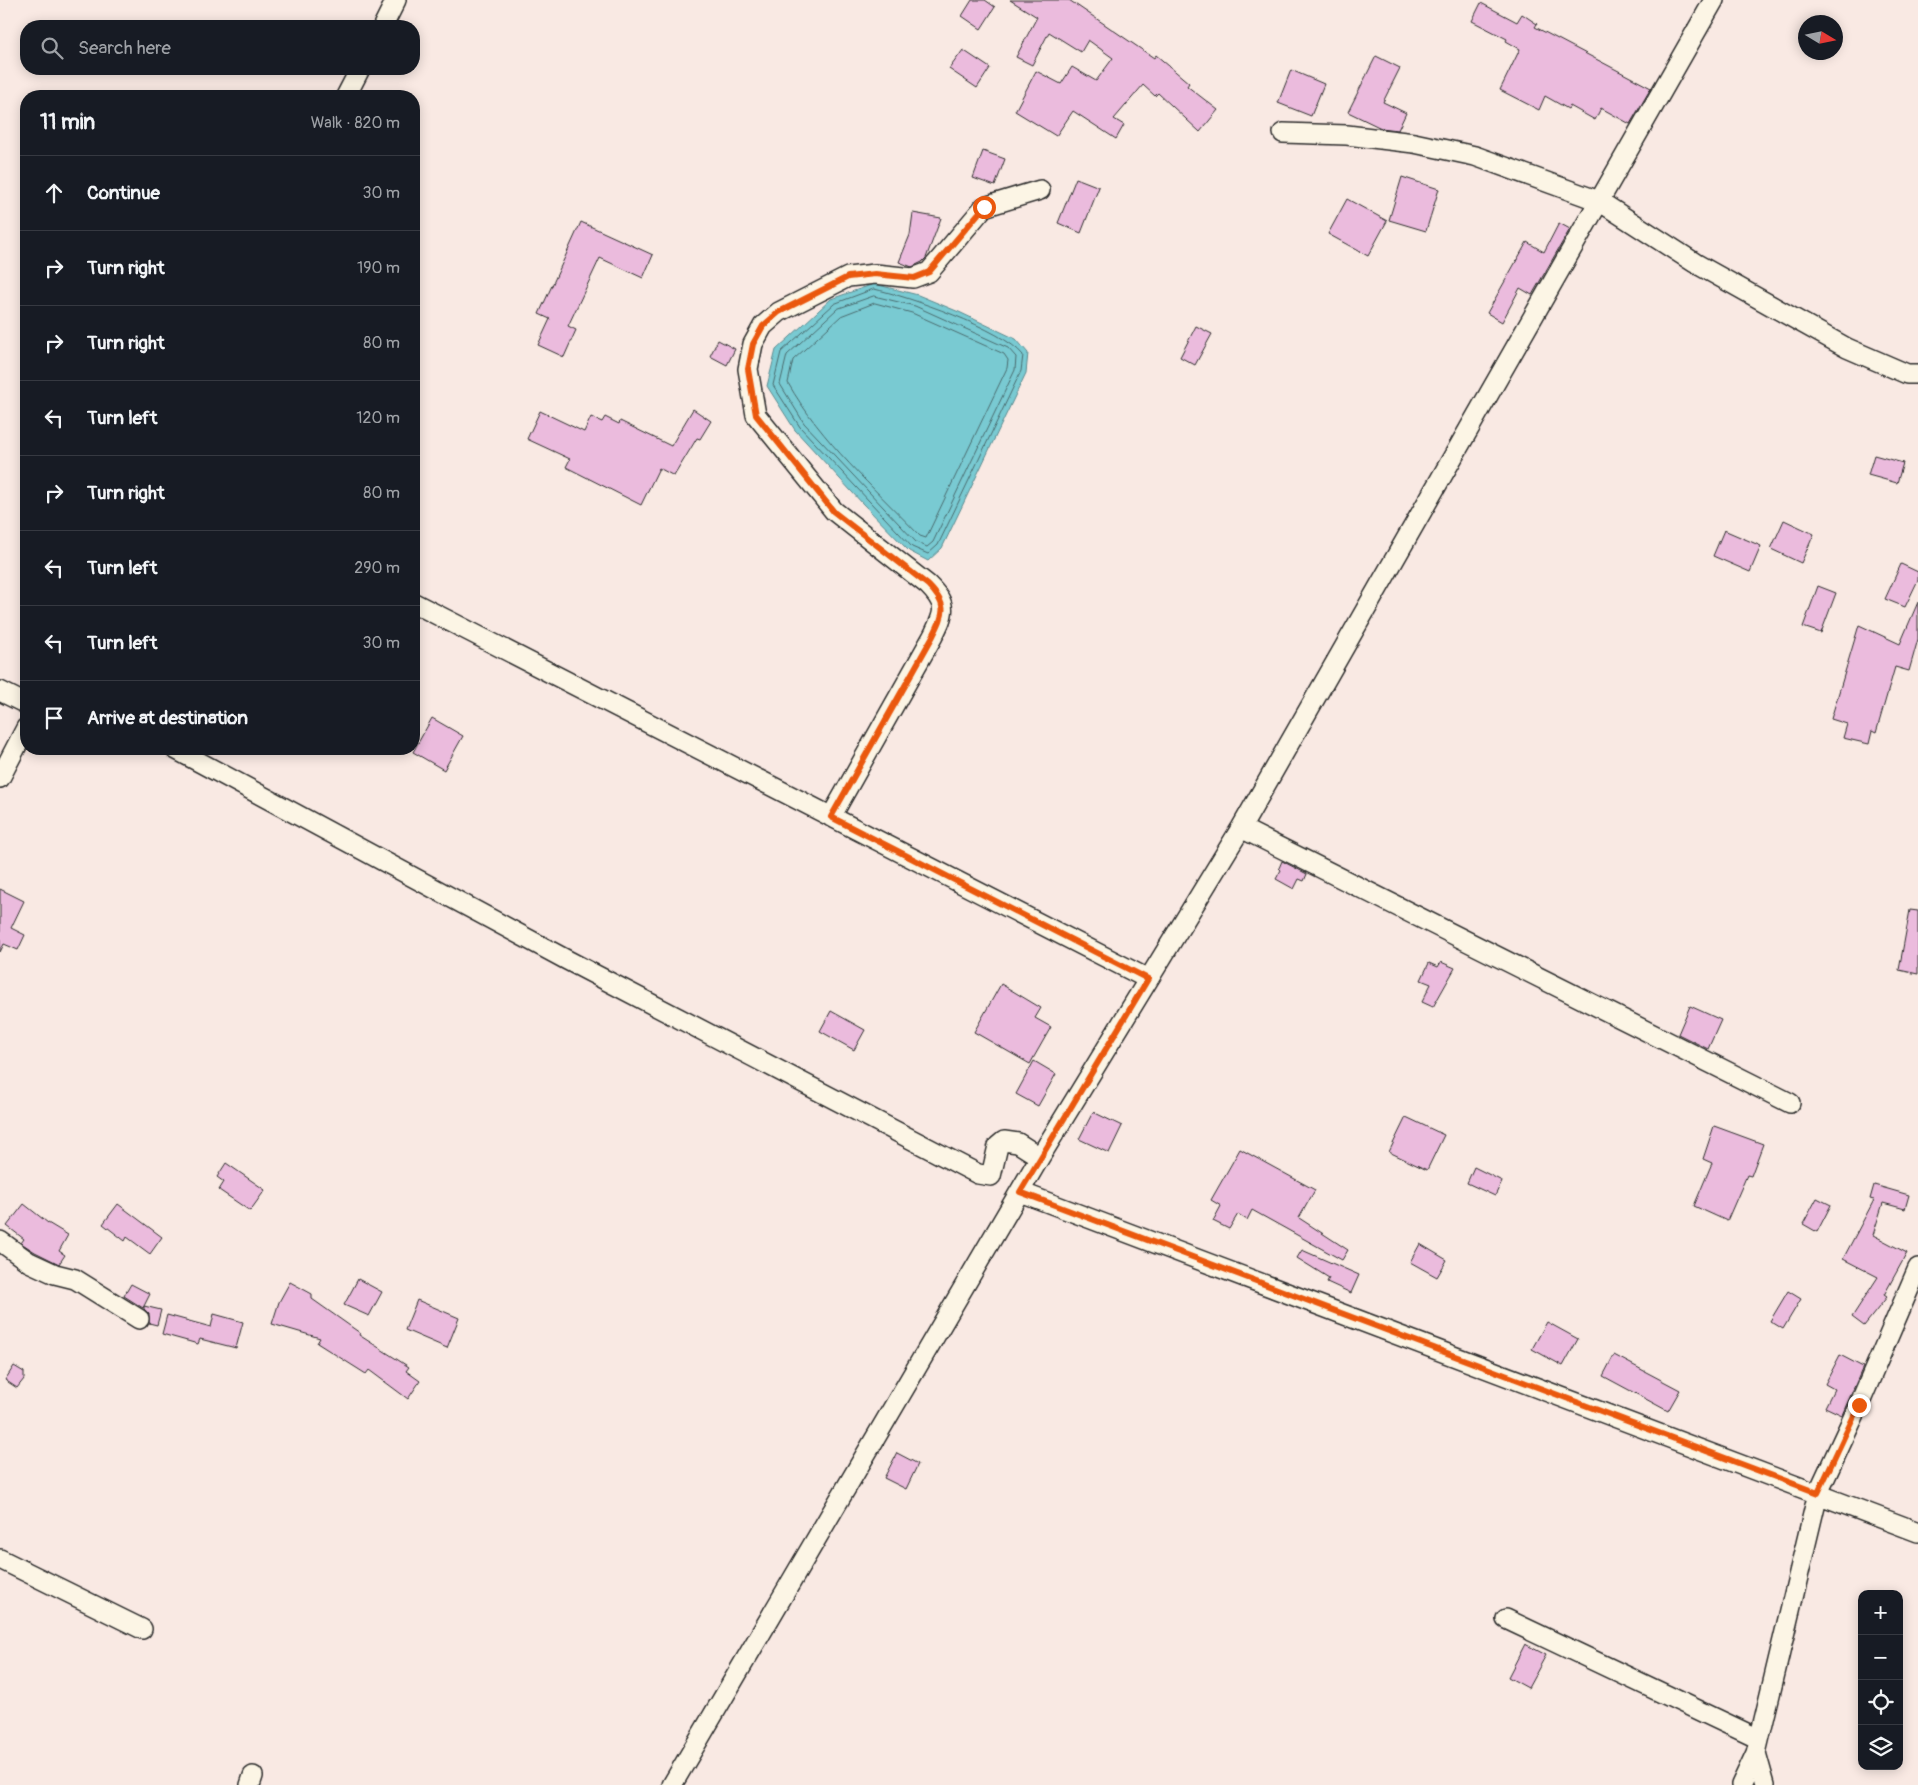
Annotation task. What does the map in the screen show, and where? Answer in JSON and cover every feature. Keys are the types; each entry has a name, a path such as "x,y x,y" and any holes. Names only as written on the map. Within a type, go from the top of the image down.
{"street":[{"path":"386,20 396,0"},
{"path":"672,1785 1040,1157 1242,828 1714,0"},
{"path":"349,90 357,75"},
{"path":"1283,134 1347,135 1414,143 1475,156 1598,201 1696,263 1848,348 1907,374 1918,374"},
{"path":"831,817 933,636 941,620 944,607 941,598 928,585 834,512 756,415 748,369 753,344 763,326 779,312 848,277 875,274 914,278 929,272 984,207 1040,190"},
{"path":"420,606 1148,979"},
{"path":"0,691 20,701"},
{"path":"0,778 20,740"},
{"path":"186,755 567,960 978,1174 991,1176 998,1146 1004,1141 1018,1143 1040,1157"},
{"path":"1242,828 1790,1103"},
{"path":"1020,1192 1918,1532"},
{"path":"0,1241 29,1262 55,1274 76,1279 139,1319"},
{"path":"1741,1785 1758,1746 1818,1493 1859,1405 1918,1268"},
{"path":"0,1559 142,1629"},
{"path":"1506,1619 1758,1746"},
{"path":"1758,1746 1765,1785"}],"water":[{"path":"874,284 918,295 959,312 1016,339 1028,353 1026,373 942,548 928,561 909,551 863,504 795,430 767,386 776,350 831,299"}],"building":[{"path":"972,0 985,0 995,7 981,29 962,16"},
{"path":"1010,0 1069,0 1154,58 1156,55 1189,83 1187,86 1218,110 1200,132 1158,93 1155,96 1143,85 1114,119 1124,125 1116,139 1073,111 1056,136 1015,111 1036,71 1061,84 1072,67 1096,81 1113,58 1088,40 1081,52 1049,32 1032,65 1016,57 1037,17"},
{"path":"1481,3 1517,22 1522,14 1537,24 1535,27 1651,88 1630,124 1601,108 1595,120 1570,106 1568,109 1545,96 1539,110 1500,90 1520,49 1506,41 1507,39 1472,21"},
{"path":"963,50 990,68 977,88 949,69"},
{"path":"1376,56 1400,68 1383,102 1406,113 1398,130 1381,128 1348,112"},
{"path":"1291,70 1324,84 1311,116 1278,103"},
{"path":"983,151 1005,159 995,186 973,178"},
{"path":"1402,177 1439,189 1426,231 1389,220"},
{"path":"1076,178 1099,187 1081,233 1058,223"},
{"path":"1347,199 1387,221 1368,256 1328,234"},
{"path":"913,213 941,218 926,258 912,267 899,262 910,235"},
{"path":"581,222 653,255 643,278 600,258 568,326 576,330 564,357 538,345 550,319 539,314"},
{"path":"1559,223 1570,229 1532,295 1520,288 1502,322 1487,313 1527,242 1544,252"},
{"path":"1196,326 1212,334 1195,365 1180,357"},
{"path":"718,340 735,349 727,365 710,356"},
{"path":"693,409 711,421 700,439 697,438 674,476 659,468 641,505 566,467 570,459 527,439 540,411 584,432 591,417 602,422 605,417 619,424 620,421 671,446"},
{"path":"1874,455 1903,463 1897,483 1868,475"},
{"path":"1784,520 1814,534 1801,563 1771,549"},
{"path":"1724,530 1761,546 1750,572 1713,556"},
{"path":"1901,564 1918,572 1918,580 1905,607 1885,599"},
{"path":"1818,586 1836,593 1821,633 1803,627"},
{"path":"1918,602 1918,639 1909,671 1895,667 1876,733 1872,731 1869,744 1843,738 1847,724 1831,719 1859,625 1900,644"},
{"path":"432,718 463,736 444,770 418,755 420,755 420,739"},
{"path":"1282,861 1307,874 1304,881 1299,879 1294,889 1276,879 1281,870 1279,868"},
{"path":"0,889 24,901 11,928 25,935 18,950 4,944 0,952"},
{"path":"1910,910 1918,911 1918,974 1899,970"},
{"path":"1441,962 1455,968 1433,1007 1422,1002 1431,984 1421,980 1429,963 1438,967"},
{"path":"1001,984 1041,1008 1035,1018 1051,1027 1030,1064 974,1032"},
{"path":"1690,1006 1721,1020 1708,1049 1678,1034"},
{"path":"831,1011 865,1030 854,1050 820,1031"},
{"path":"1034,1061 1056,1074 1038,1106 1016,1094"},
{"path":"1093,1112 1122,1126 1109,1153 1079,1139"},
{"path":"1406,1117 1444,1135 1427,1170 1389,1152"},
{"path":"1714,1126 1763,1144 1751,1176 1747,1175 1727,1221 1694,1206 1712,1163 1703,1159"},
{"path":"1240,1149 1315,1190 1299,1218 1348,1250 1342,1260 1252,1210 1247,1220 1238,1214 1229,1229 1213,1221 1221,1206 1211,1200"},
{"path":"226,1163 265,1190 250,1211 219,1190 224,1182 217,1177"},
{"path":"1474,1167 1502,1181 1495,1196 1467,1183"},
{"path":"1874,1185 1909,1195 1905,1209 1883,1203 1873,1235 1907,1253 1884,1295 1887,1297 1864,1326 1852,1317 1878,1277 1843,1259 1874,1200 1870,1199"},
{"path":"1817,1198 1831,1205 1817,1232 1803,1224"},
{"path":"24,1204 48,1223 68,1235 59,1251 65,1255 59,1264 21,1243 24,1239 7,1226"},
{"path":"118,1204 162,1237 150,1254 127,1237 125,1241 103,1224"},
{"path":"1420,1244 1447,1260 1437,1277 1410,1262"},
{"path":"1302,1250 1359,1275 1351,1293 1327,1282 1329,1278 1297,1258"},
{"path":"358,1279 382,1292 369,1316 344,1305"},
{"path":"290,1282 312,1294 312,1299 360,1333 359,1335 409,1367 406,1371 420,1381 408,1399 369,1370 366,1374 317,1343 320,1338 272,1324 279,1302"},
{"path":"131,1284 150,1294 143,1308 124,1296"},
{"path":"1788,1291 1801,1299 1783,1329 1770,1321"},
{"path":"417,1300 459,1318 447,1348 405,1330"},
{"path":"144,1306 161,1310 157,1325 149,1323 149,1314 144,1309"},
{"path":"214,1314 243,1322 236,1348 200,1339 198,1344 162,1334 167,1315 211,1327"},
{"path":"1547,1322 1578,1339 1563,1366 1532,1349"},
{"path":"1614,1355 1680,1390 1668,1411 1603,1376"},
{"path":"1840,1355 1863,1367 1842,1415 1825,1407 1834,1389 1825,1384"},
{"path":"14,1366 24,1372 24,1379 17,1388 5,1380"},
{"path":"897,1453 918,1464 906,1489 884,1478"},
{"path":"1525,1644 1546,1655 1528,1688 1508,1677"}],"route":[{"path":"984,207 929,272 914,278 898,278 875,274 848,277 779,312 763,326 753,344 748,369 756,415 834,512 928,585 941,598 944,607 941,620 933,636 831,817 1148,979 1020,1192 1818,1493 1859,1405"}]}
